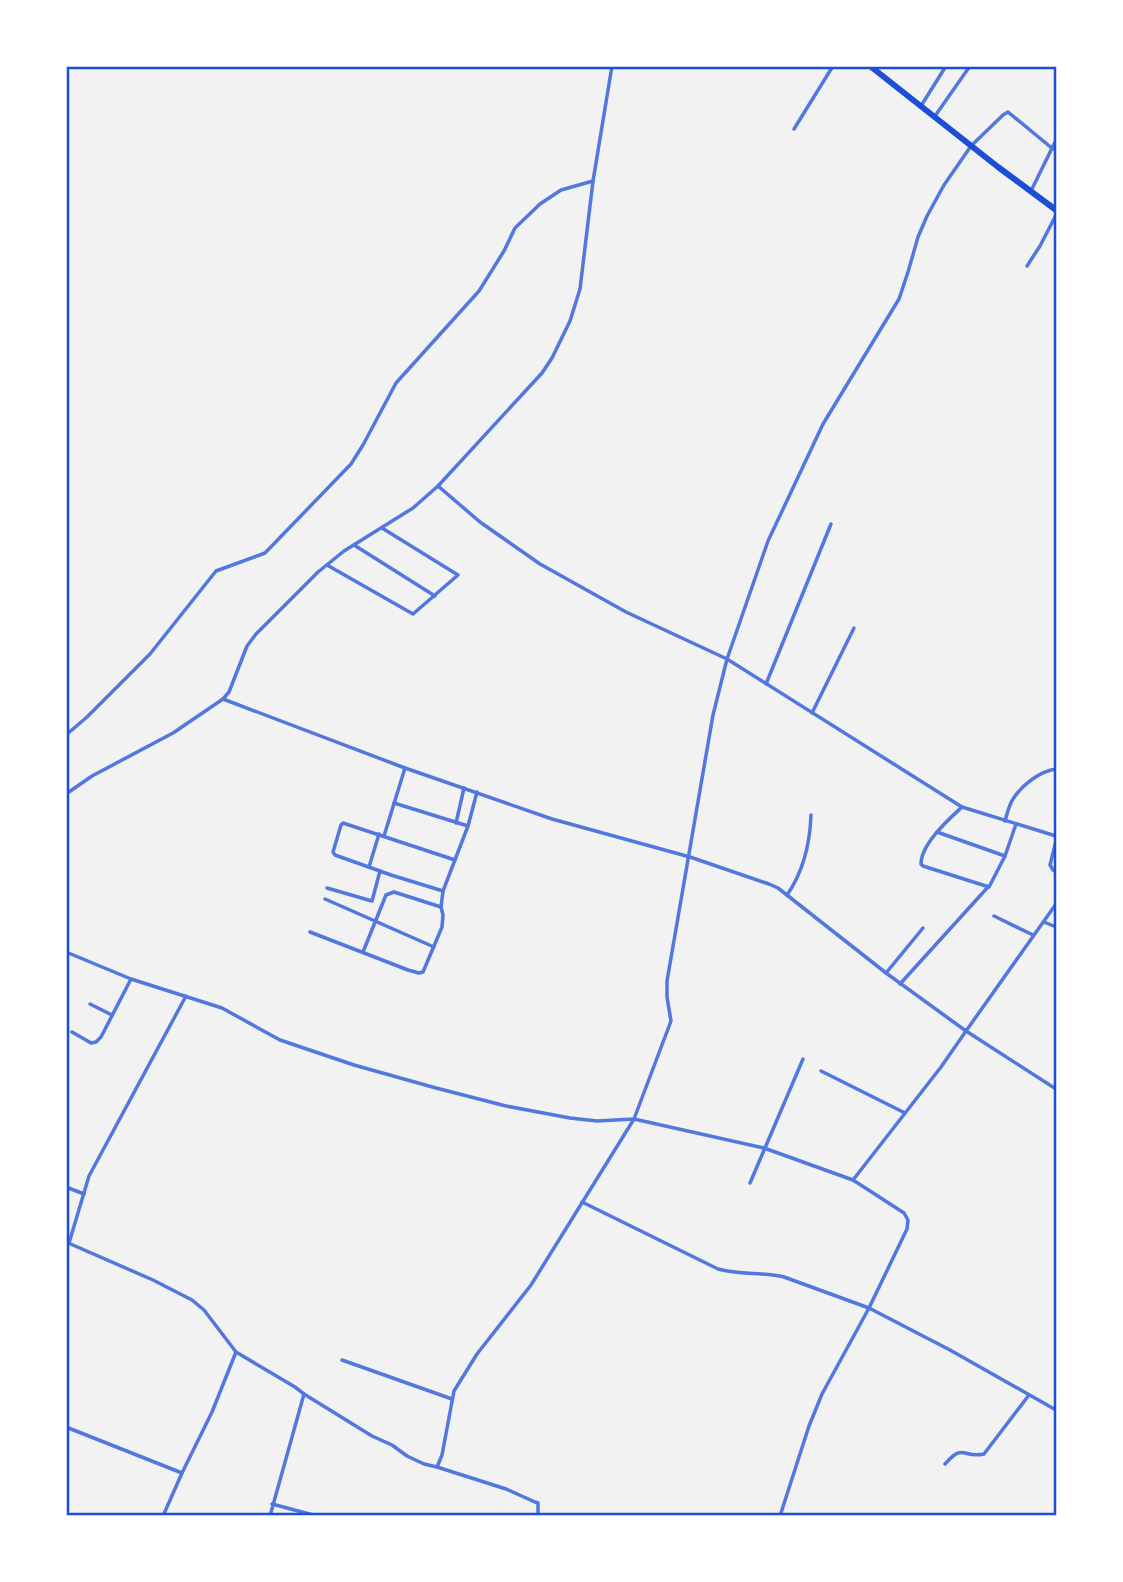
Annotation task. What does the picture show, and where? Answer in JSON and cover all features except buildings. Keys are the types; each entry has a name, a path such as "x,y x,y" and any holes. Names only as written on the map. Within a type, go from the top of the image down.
{"main road":[{"path":"870,66 1056,212"}],"street":[{"path":"66,794 92,776 173,733 223,699 229,692 247,646 256,634 344,551 413,508 438,485 524,394 552,358 578,298 593,180 612,66"},
{"path":"794,129 833,66"},
{"path":"920,106 946,66"},
{"path":"934,117 970,66"},
{"path":"437,1467 442,1455 454,1391 477,1354 531,1285 634,1119 671,1021 667,981 713,715 727,659 768,541 818,436 899,299 927,216 944,185 971,146 1008,112 1053,149"},
{"path":"1031,191 1056,141"},
{"path":"66,735 150,654 216,570 265,553 351,464 396,383 479,291 515,228 540,204 561,190 593,180"},
{"path":"1027,266 1056,212"},
{"path":"438,485 480,522 540,564 626,612 727,659 962,807 1056,837"},
{"path":"766,684 831,523"},
{"path":"327,565 413,614 458,575 382,528"},
{"path":"354,545 435,596"},
{"path":"812,713 854,628"},
{"path":"223,699 405,768 552,819 690,857 778,888 900,984 966,1031 1056,1089"},
{"path":"369,867 405,768"},
{"path":"1004,821 1014,797 1044,772 1056,769"},
{"path":"456,822 464,788"},
{"path":"310,932 419,973 424,972 443,921 440,907 443,891 468,826 477,792"},
{"path":"394,803 468,826"},
{"path":"962,807 937,832 920,860 923,866 989,887"},
{"path":"787,895 797,880 805,854 811,815"},
{"path":"443,891 333,854 341,825 343,823 455,860"},
{"path":"900,984 989,887 1016,824"},
{"path":"1056,827 1050,865 1056,872"},
{"path":"937,832 1004,856"},
{"path":"327,888 372,901 380,871"},
{"path":"363,952 386,895 391,892 440,907"},
{"path":"326,899 435,947"},
{"path":"853,1180 941,1067 1056,904"},
{"path":"994,916 1033,936"},
{"path":"1044,922 1056,928"},
{"path":"886,973 923,928"},
{"path":"66,952 131,979 222,1008 280,1040 354,1065 506,1106 597,1121 634,1119 764,1148 853,1180 904,1213 908,1220 907,1228 869,1308 822,1394 780,1516"},
{"path":"72,1032 96,1042 131,979"},
{"path":"186,996 89,1176 68,1243 192,1300 204,1310 236,1352 372,1436 424,1464 506,1489 538,1503 538,1516"},
{"path":"90,1004 112,1015"},
{"path":"751,1183 803,1059"},
{"path":"821,1070 905,1113"},
{"path":"66,1187 84,1194"},
{"path":"582,1202 718,1269 733,1273 770,1274 869,1308 1056,1410"},
{"path":"163,1516 212,1412 236,1352"},
{"path":"342,1360 452,1399"},
{"path":"270,1516 304,1394"},
{"path":"945,1464 960,1451 984,1454 1029,1395"},
{"path":"66,1427 182,1473"},
{"path":"272,1504 317,1516"}]}
